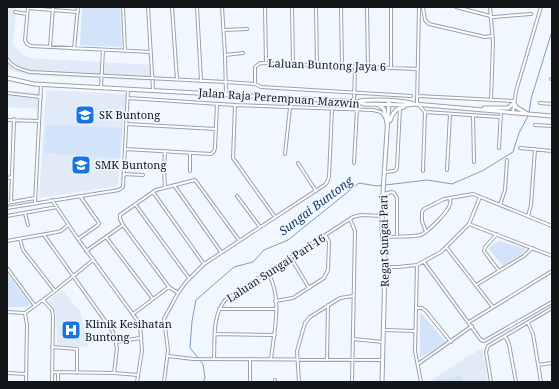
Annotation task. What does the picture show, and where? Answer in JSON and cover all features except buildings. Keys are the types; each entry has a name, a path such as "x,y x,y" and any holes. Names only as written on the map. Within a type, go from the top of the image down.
{"main road":[{"name":"Jalan Raja Perempuan Mazwin","path":"7,78 26,83 41,84 356,102 365,104 389,103"},
{"path":"356,102 365,100 389,103 408,102 415,105"},
{"path":"478,109 508,108 514,102 516,107 526,113"},
{"name":"Regat Sungai Pari","path":"382,382 385,267 382,216 383,180 389,103"},
{"path":"374,104 382,107 385,111 388,126"},
{"path":"388,126 394,111 401,107 415,105 552,116"}],"street":[{"path":"78,12 53,8 28,7 25,40 27,44 31,46 74,49 151,52"},
{"path":"74,49 78,7"},
{"path":"123,7 125,51"},
{"path":"148,7 153,90"},
{"path":"172,7 177,80"},
{"path":"197,7 201,81"},
{"path":"222,7 226,94"},
{"path":"265,7 266,63"},
{"path":"292,7 293,64"},
{"path":"316,7 317,65"},
{"path":"341,7 342,66"},
{"path":"367,7 368,67"},
{"path":"391,7 391,68"},
{"path":"419,7 417,96 415,105 425,112 500,117"},
{"path":"423,7 425,20 429,24 485,37 492,36"},
{"path":"456,7 467,8 498,17 531,14"},
{"path":"490,7 492,36 491,100"},
{"path":"513,112 516,91 541,7"},
{"path":"50,47 53,8"},
{"path":"15,12 27,14"},
{"path":"224,30 247,29"},
{"path":"101,87 103,50"},
{"path":"225,55 243,53"},
{"path":"7,59 17,68 30,72 226,82 255,84 261,87 411,96"},
{"name":"Laluan Buntong Jaya 6","path":"255,84 255,66 260,63 418,69"},
{"path":"355,66 354,92 356,102"},
{"path":"35,203 41,84"},
{"path":"7,208 119,190 123,187 128,89"},
{"path":"7,93 40,97"},
{"path":"417,96 514,102"},
{"path":"128,98 290,108 357,109 379,111 386,118"},
{"path":"540,103 552,104"},
{"path":"125,149 211,154 214,152 215,148 217,104"},
{"path":"235,105 233,158 275,217"},
{"path":"384,172 394,172 397,167 401,107"},
{"path":"285,154 290,108"},
{"path":"164,382 168,345 164,323 166,314 178,293 189,278 204,264 326,184 328,181 332,109"},
{"path":"354,163 357,109"},
{"path":"499,148 501,111"},
{"path":"423,171 425,112"},
{"path":"447,170 450,114"},
{"path":"473,115 474,162"},
{"path":"7,120 39,121"},
{"path":"11,202 14,120"},
{"path":"126,124 216,129"},
{"path":"535,125 552,126"},
{"path":"520,148 552,151"},
{"path":"528,216 531,205 535,150"},
{"path":"165,151 165,188"},
{"path":"190,153 190,171"},
{"path":"500,205 505,190 507,160"},
{"path":"298,163 316,190"},
{"path":"124,174 143,175"},
{"path":"7,178 12,177"},
{"path":"178,293 169,287 123,225 120,215 153,192 195,180 239,240"},
{"path":"174,185 221,252"},
{"path":"153,192 204,264"},
{"path":"383,193 392,192 397,198 396,236"},
{"path":"424,233 422,212 424,209 438,201 472,194 552,226"},
{"path":"78,239 99,223 80,196"},
{"path":"238,196 260,227"},
{"path":"385,267 417,265 447,248 469,224 480,197"},
{"path":"7,203 35,198"},
{"path":"383,238 415,236 424,233 450,206 450,198"},
{"path":"52,200 68,226 140,324 142,351 137,382"},
{"path":"135,204 189,278"},
{"path":"7,216 57,207"},
{"path":"26,212 28,225"},
{"name":"Laluan Sungai Pari 16","path":"214,359 215,324 219,309 225,300 326,236 350,219 361,215 382,216"},
{"path":"350,219 355,228 352,382"},
{"path":"469,224 552,256"},
{"path":"86,250 123,225"},
{"path":"7,241 61,231 68,226"},
{"path":"497,234 485,247 484,251 499,271"},
{"path":"44,235 113,332 116,342 114,373"},
{"path":"275,301 293,298 324,278 328,270 329,242 326,236"},
{"path":"106,237 152,300"},
{"path":"20,239 24,250 55,291"},
{"path":"447,248 492,306"},
{"path":"476,285 524,256 532,248"},
{"path":"291,258 309,288"},
{"path":"7,312 25,312 35,306 93,260"},
{"path":"424,262 481,340 486,341 552,302"},
{"path":"417,265 415,351 421,382"},
{"path":"7,268 35,306"},
{"path":"469,322 492,306 552,271"},
{"path":"268,272 272,281 276,309 271,359"},
{"path":"133,314 169,287"},
{"path":"299,382 297,359 298,346 305,323 310,317 342,297 353,296"},
{"path":"43,300 53,313 52,382"},
{"path":"327,360 328,305"},
{"path":"416,308 422,308 426,311 451,342"},
{"path":"219,309 276,309"},
{"path":"491,382 486,348 552,309"},
{"path":"25,312 27,325 26,382"},
{"path":"528,322 533,334 541,382"},
{"path":"140,324 164,323"},
{"path":"418,364 472,326"},
{"path":"384,330 416,331"},
{"path":"215,334 274,335"},
{"path":"505,336 509,344 516,382"},
{"path":"116,342 140,338"},
{"path":"353,338 383,342"},
{"path":"52,347 78,349 77,373"},
{"path":"168,356 193,359 383,360"},
{"path":"250,359 250,382"},
{"path":"538,365 552,363"},
{"path":"52,372 138,375"},
{"path":"58,372 58,382"},
{"path":"7,373 26,374"}],"shaded area":[{"path":"7,7 16,7 13,44 21,54 30,58 153,65 154,81 27,75 9,70 7,66"},
{"path":"82,7 120,7 122,47 80,45"},
{"path":"46,90 126,94 118,186 39,198"},
{"path":"7,91 42,93 41,109 7,107"},
{"path":"46,125 122,128 120,158 44,153"},
{"path":"499,241 526,249 521,255 503,266 488,248"},
{"path":"7,273 30,304 27,307 7,307"},
{"name":"Klinik Kesihatan Buntong","path":"62,290 80,311 89,347 57,345 56,314 48,301"},
{"path":"420,312 446,342 420,358"},
{"path":"482,348 488,382 429,382 464,359"},
{"path":"461,376 463,382 431,382 434,380"}],"waterway":[{"name":"Sungai Buntong","path":"529,113 531,99 552,31"},
{"name":"Sungai Buntong","path":"203,382 205,378 203,364 190,348 192,321 196,300 234,267 253,262 264,250 288,240 359,183 377,186 427,180 452,184 482,171 513,152 519,133 528,116"}],"place":[{"name":"SK Buntong","path":"85,115"},
{"name":"SMK Buntong","path":"81,165"},
{"name":"Klinik Kesihatan Buntong","path":"71,330"}]}
